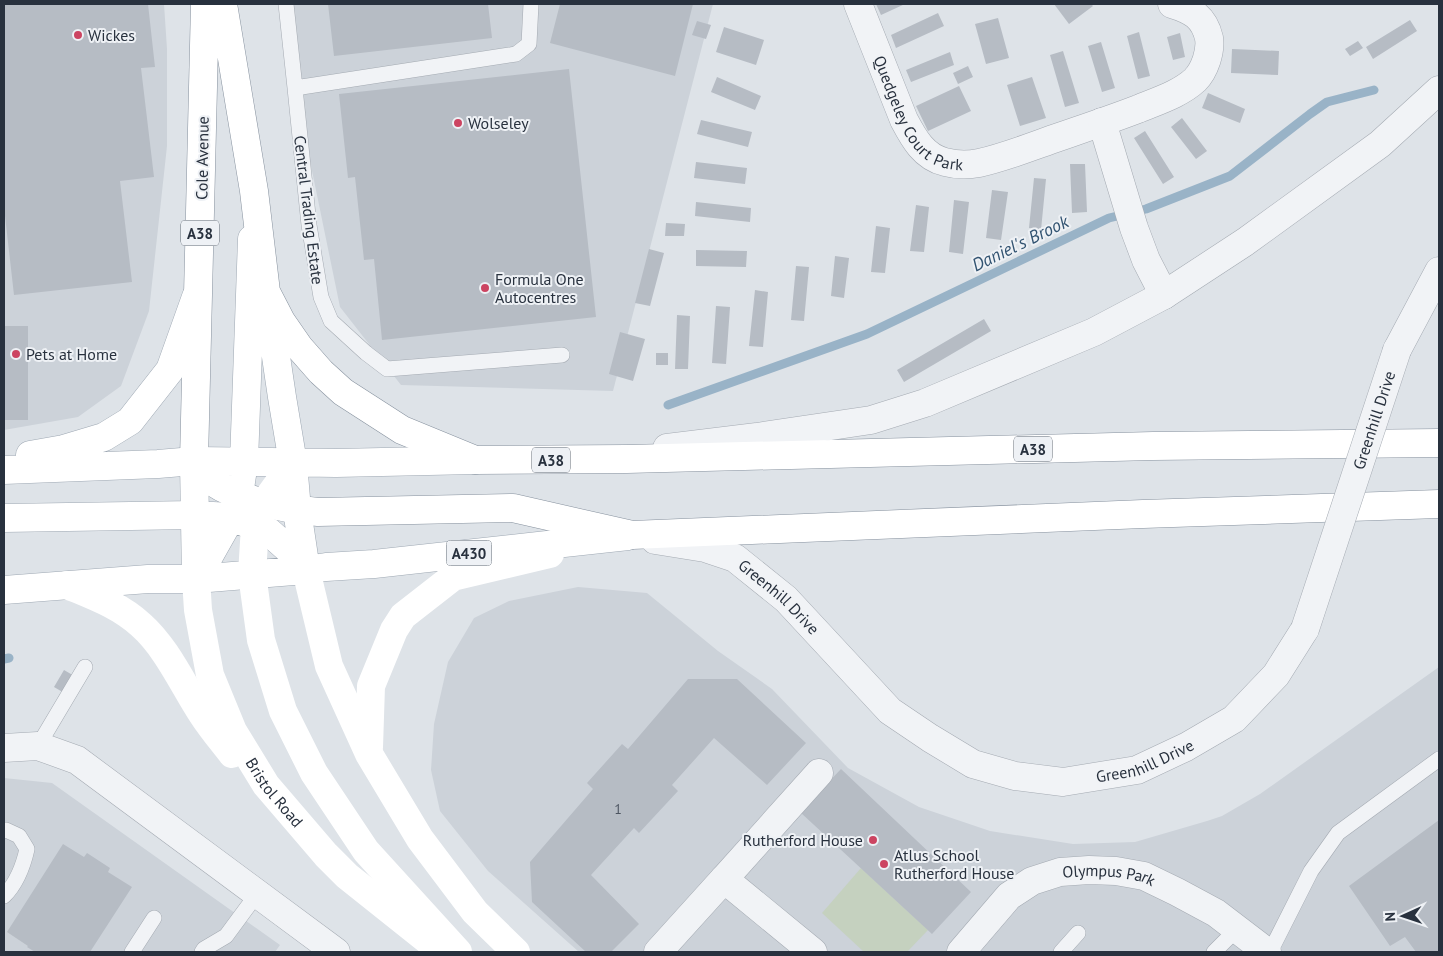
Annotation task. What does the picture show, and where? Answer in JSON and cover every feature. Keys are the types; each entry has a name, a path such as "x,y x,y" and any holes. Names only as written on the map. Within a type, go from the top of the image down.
{"main road":[{"name":"Cole Avenue","path":"194,515 205,4"},
{"name":"A38","path":"224,4 254,191 266,292 293,463"},
{"path":"254,191 244,462 252,574 261,640 283,711 314,773 366,851 458,952"},
{"path":"4,460 64,449 104,437 130,421 170,370 198,289"},
{"name":"A38","path":"266,292 281,321 299,347 321,372 343,392 402,430 475,460 627,460 1153,446 1439,444"},
{"path":"4,470 194,461 336,463 475,460"},
{"path":"194,461 206,476 220,486 296,556 306,570"},
{"path":"293,463 297,510 306,570 329,666 369,754 420,839 474,912 516,952"},
{"path":"196,579 247,510 293,463"},
{"path":"369,754 371,686 394,630 403,616 453,576 632,535 1439,504"},
{"path":"4,518 194,515 247,510 318,512 513,508 632,535"},
{"name":"Bristol Road","path":"194,515 198,610 210,675 233,731 266,785 326,855 347,876 442,952"},
{"name":"A430","path":"4,590 148,579 196,579 306,570 632,535"},
{"path":"66,585 102,599 122,610 153,637 202,714 263,797 326,855"}],"street":[{"name":"Quedgeley Court Park","path":"858,4 904,120 914,138 924,151 938,160 962,165 979,163 1013,153 1102,122 1160,100 1196,79 1208,57 1210,47 1207,31 1201,20 1188,9 1172,4"},
{"path":"627,460 666,448 871,420 925,403 1070,343 1164,295 1245,242 1380,144 1439,90"},
{"path":"1102,122 1134,228 1146,260 1164,295"},
{"name":"Greenhill Drive","path":"632,535 705,548 735,558 786,599 890,711 974,764 1015,776 1063,782 1136,770 1186,747 1234,719 1276,675 1305,629 1397,350 1439,271"},
{"path":"4,748 38,746 77,760 336,952"},
{"path":"658,952 819,773"},
{"name":"Olympus Park","path":"962,952 1008,896 1032,881 1060,872 1089,870 1116,871 1144,876 1216,913 1268,952"},
{"path":"724,878 813,952"}],"lane":[{"name":"Central Trading Estate","path":"286,4 309,225 321,297 331,321 366,353 387,369 562,356"},
{"path":"295,88 516,54 529,44 531,4"},
{"path":"38,746 85,667"},
{"path":"1268,952 1311,871 1338,833 1439,760"},
{"path":"4,831 6,830 19,836 27,849 24,864 14,886 4,896"},
{"path":"202,952 226,936 257,894"},
{"path":"132,952 154,918"},
{"path":"1214,952 1237,929"},
{"path":"1061,952 1078,933"}],"shaded area":[{"path":"4,4 164,4 167,49 167,146 149,311 121,386 78,417 4,430"},
{"path":"288,4 713,4 613,391 401,385 340,307 295,88"},
{"path":"578,587 647,593 718,651 772,689 848,768 919,807 990,831 1073,844 1135,842 1222,816 1260,794 1439,667 1439,952 579,952 488,871 440,811 431,770 434,724 448,662 474,618 509,601"},
{"path":"4,778 52,783 280,945 275,952 4,952"}],"green space":[{"path":"861,868 928,930 907,952 864,952 822,913"}],"building":[{"path":"4,4 148,4 155,67 141,68 154,177 120,181 132,282 14,295 4,207"},
{"path":"328,4 488,4 492,38 334,56"},
{"path":"560,4 693,4 675,76 550,43"},
{"path":"876,4 905,4 881,15"},
{"path":"1054,4 1091,4 1093,6 1069,24"},
{"path":"938,13 944,26 896,48 891,35"},
{"path":"998,18 1009,58 986,64 975,24"},
{"path":"1410,20 1417,31 1373,59 1366,47"},
{"path":"697,21 711,25 706,39 692,35"},
{"path":"724,27 764,40 756,65 716,52"},
{"path":"1139,32 1150,76 1138,79 1127,36"},
{"path":"1180,33 1185,57 1173,60 1167,37"},
{"path":"1358,41 1363,48 1350,56 1345,49"},
{"path":"1101,42 1115,88 1102,92 1088,46"},
{"path":"1232,49 1279,51 1278,75 1231,73"},
{"path":"1063,51 1079,103 1065,107 1050,55"},
{"path":"950,52 954,65 911,82 906,70"},
{"path":"968,66 973,77 958,84 953,73"},
{"path":"569,69 596,317 382,340 374,259 364,260 355,177 348,178 339,94"},
{"path":"717,77 761,96 755,110 711,92"},
{"path":"1032,77 1046,118 1020,126 1007,85"},
{"path":"959,86 971,111 928,131 916,106"},
{"path":"1208,93 1245,109 1240,123 1202,108"},
{"path":"1182,118 1207,151 1196,159 1171,127"},
{"path":"701,120 752,132 748,147 697,134"},
{"path":"1145,131 1174,177 1163,184 1134,138"},
{"path":"696,162 747,168 745,184 694,178"},
{"path":"1070,164 1085,164 1087,212 1072,213"},
{"path":"1034,178 1046,179 1041,230 1029,228"},
{"path":"992,190 1008,192 1001,240 986,238"},
{"path":"954,200 969,202 963,254 949,252"},
{"path":"696,202 751,208 750,222 695,216"},
{"path":"916,205 929,207 924,252 910,251"},
{"path":"666,223 685,224 684,236 665,236"},
{"path":"876,226 890,228 885,273 871,272"},
{"path":"649,249 664,253 650,306 635,303"},
{"path":"696,250 747,251 746,267 696,266"},
{"path":"835,256 849,258 844,298 831,296"},
{"path":"796,266 809,267 804,321 791,320"},
{"path":"755,290 768,292 763,347 749,346"},
{"path":"716,306 730,307 726,364 712,363"},
{"path":"677,315 690,316 688,369 675,369"},
{"path":"984,319 991,331 904,382 897,370"},
{"name":"Pets at Home","path":"4,326 28,326 28,420 4,420"},
{"path":"620,332 645,339 633,381 609,374"},
{"path":"656,353 668,353 668,365 656,365"},
{"path":"64,670 76,677 66,694 54,687"},
{"path":"688,679 737,679 806,743 767,785 714,738 672,785 678,791 639,833 634,828 591,875 639,924 611,952 586,952 532,902 530,862 593,789 587,783 622,744 628,749"},
{"name":"Rutherford House","path":"841,769 971,892 932,934 800,812"},
{"path":"1439,820 1439,952 1416,952 1405,937 1390,946 1349,886"},
{"path":"63,844 84,857 87,853 110,868 108,872 132,887 90,952 35,952 7,932"}],"waterway":[{"name":"Daniel's Brook","path":"668,405 867,334 1109,218 1146,209 1230,176 1327,102 1374,90"},
{"name":"Daniel's Brook","path":"4,659 9,658"}],"place":[{"name":"Wickes","path":"78,35"},
{"name":"Wolseley","path":"458,123"},
{"name":"Formula One Autocentres","path":"485,288"},
{"name":"Pets at Home","path":"16,354"},
{"name":"Rutherford House","path":"873,840"},
{"name":"Atlus School Rutherford House","path":"884,864"}]}
